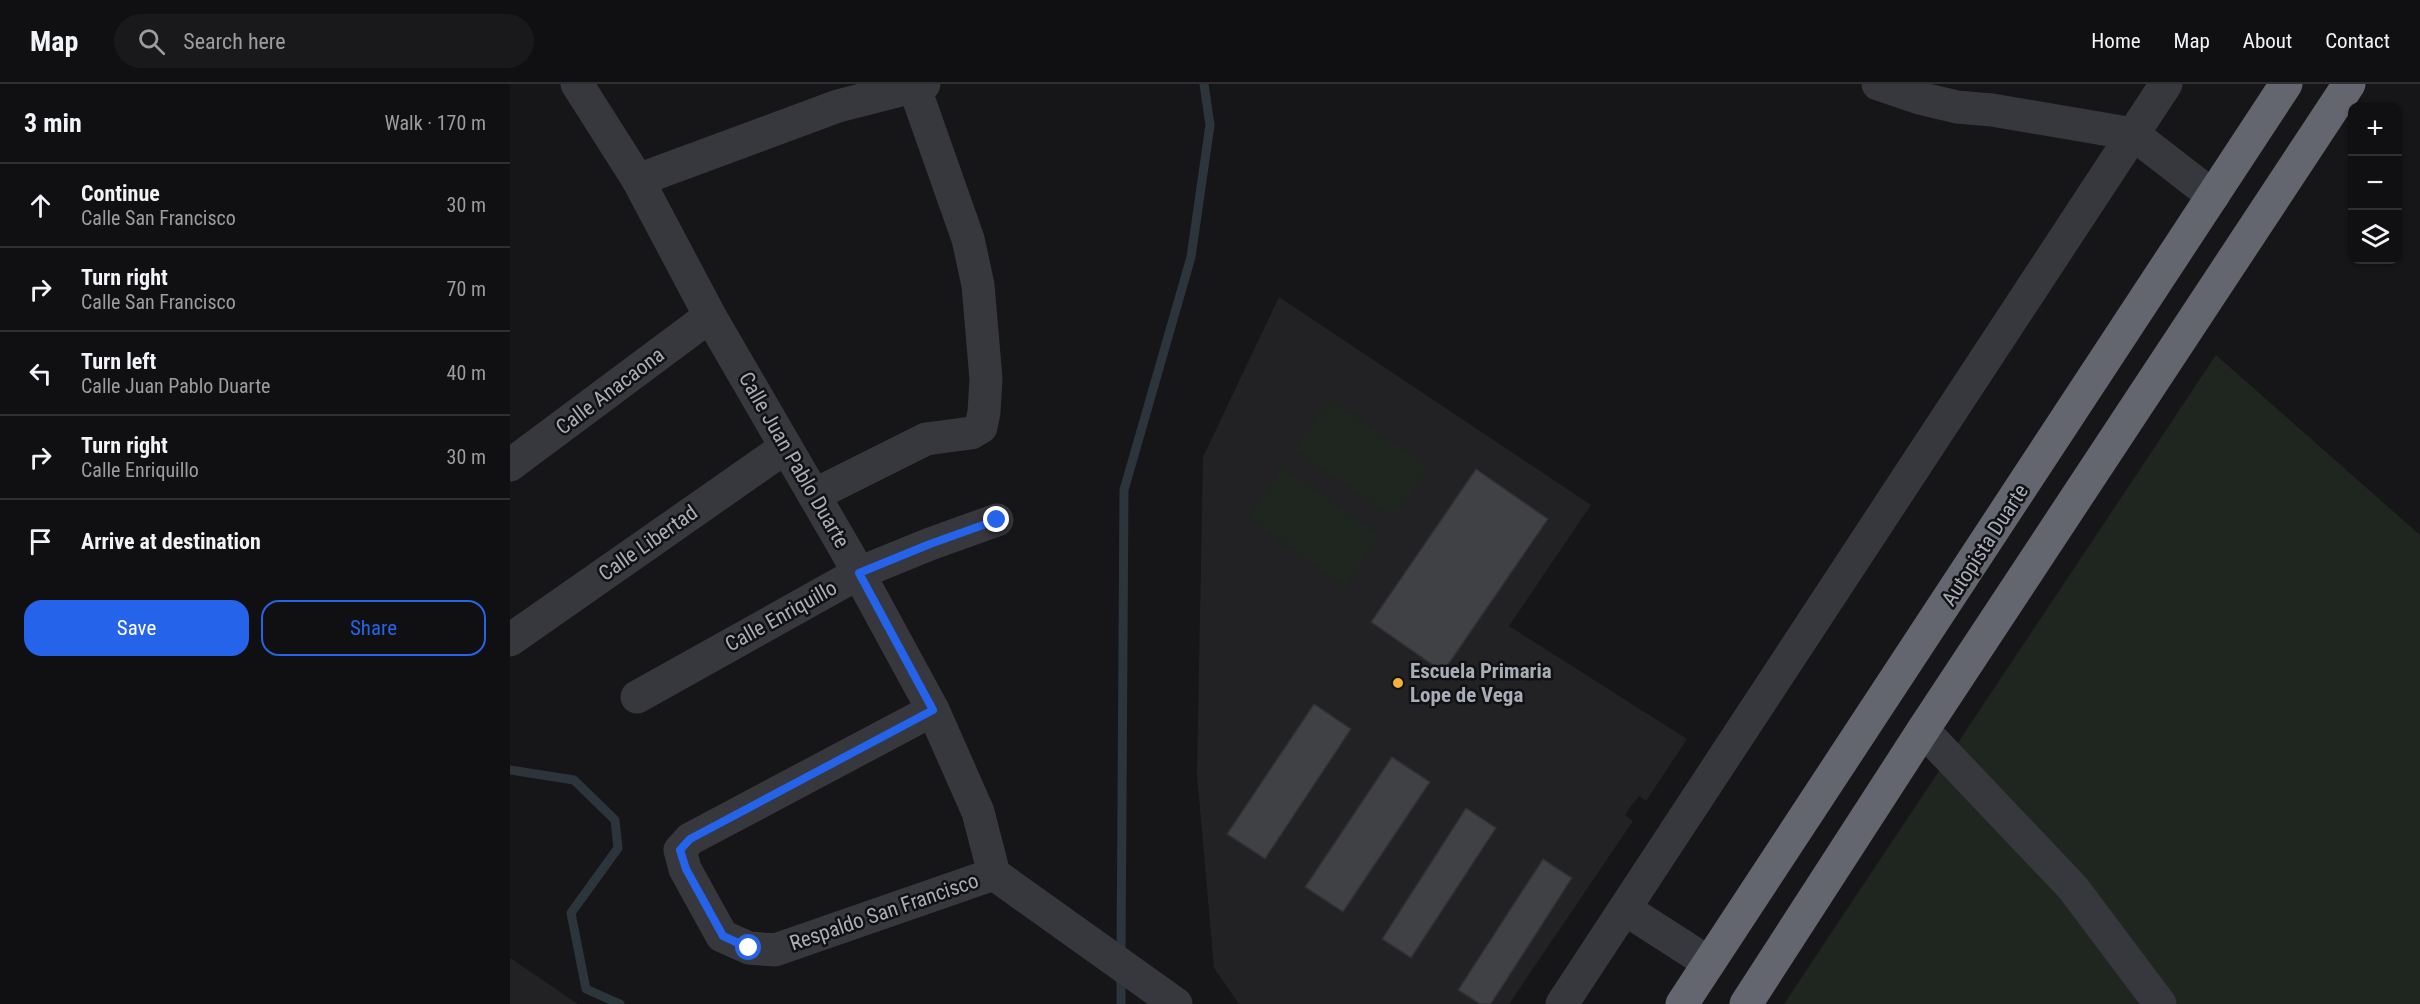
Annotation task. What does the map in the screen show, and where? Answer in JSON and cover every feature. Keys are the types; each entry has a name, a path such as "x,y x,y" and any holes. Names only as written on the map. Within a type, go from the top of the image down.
{"highway":[{"name":"Autopista Duarte","path":"1682,1004 2286,84"},
{"path":"1746,1004 1923,730 2349,84"}],"street":[{"name":"Calle Juan Pablo Duarte","path":"578,84 638,180 711,316 859,573 933,710 978,812 994,874"},
{"path":"1878,84 1919,98 1956,107 1992,110 2133,134 2213,196"},
{"path":"1562,1004 2166,84"},
{"path":"638,180 834,95 919,85 968,239 978,285 986,379 981,427 971,433 926,439 814,495"},
{"name":"Calle Anacaona","path":"510,465 711,316"},
{"name":"Calle Libertad","path":"510,640 786,447"},
{"name":"Calle Enriquillo","path":"637,697 859,573 997,520"},
{"name":"Respaldo San Francisco","path":"933,710 690,839 680,850 686,869 723,936 749,948 775,950 994,874"},
{"path":"1923,730 2073,888 2160,1004"},
{"path":"994,874 1176,1004"},
{"path":"1625,909 1709,963"}],"shaded area":[{"name":"Escuela Primaria Lope de Vega","path":"1279,297 1591,505 1509,626 1687,739 1646,801 1639,796 1631,806 1625,815 1633,821 1509,1004 1239,1004 1214,968 1197,775 1203,457"},
{"path":"2216,355 2420,535 2420,1004 1784,1004"},
{"path":"1330,399 1429,467 1394,518 1295,450"},
{"path":"1282,467 1380,535 1345,586 1247,518"},
{"path":"510,958 578,1004 510,1004"}],"building":[{"path":"1476,469 1548,519 1443,672 1371,622"},
{"path":"1314,704 1351,729 1265,859 1227,834"},
{"path":"1392,757 1430,782 1343,912 1305,887"},
{"path":"1466,808 1496,828 1411,958 1382,939"},
{"path":"1543,859 1572,878 1491,1004 1480,1004 1458,990"}],"waterway":[{"path":"1121,956 1124,490 1191,257 1210,125 1204,84"},
{"path":"510,770 574,780 615,820 618,848 571,913 586,989 620,1004"},
{"path":"1121,975 1121,1004"}],"place":[{"name":"Escuela Primaria Lope de Vega","path":"1398,683"}],"route":[{"path":"749,948 723,936 686,869 680,850 690,839 933,710 859,573 997,520"}]}
